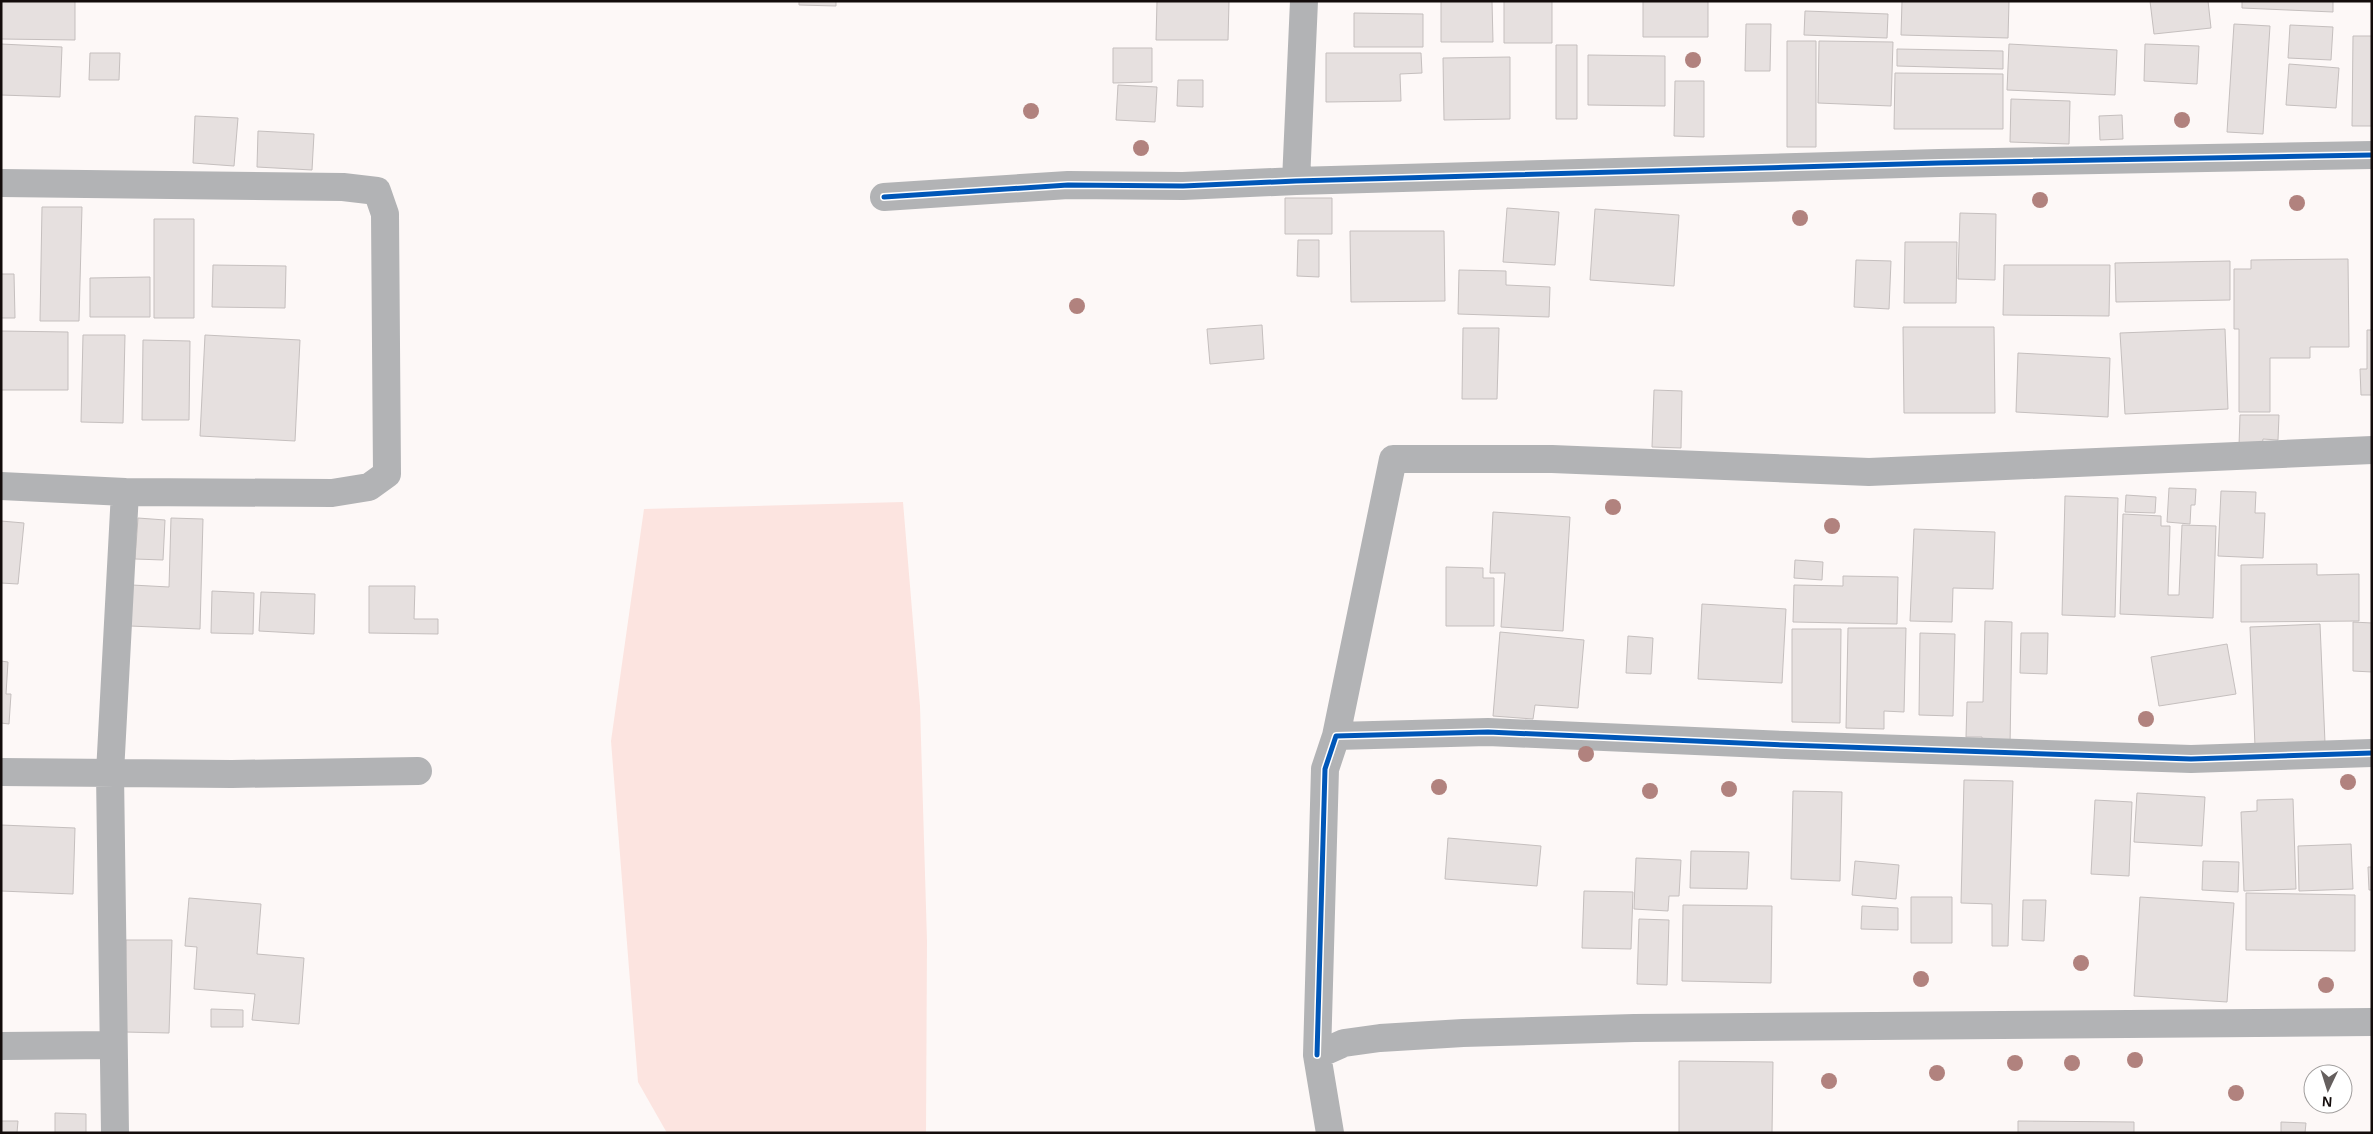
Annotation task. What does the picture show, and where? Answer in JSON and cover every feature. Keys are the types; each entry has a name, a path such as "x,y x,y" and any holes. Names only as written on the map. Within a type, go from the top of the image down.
{"street":[{"path":"1296,181 1304,1"},
{"path":"884,197 1068,185 1183,186 1296,181 1948,163 2372,155"},
{"path":"1,183 343,187 377,191 385,214 387,474 369,487 332,493 126,492 1,486"},
{"path":"1330,1133 1317,1055 1325,768 1336,736 1393,458 1552,458 1869,472 2372,450"},
{"path":"114,1133 110,773 126,492"},
{"path":"1336,736 1488,732 1776,745 2191,759 2372,753"},
{"path":"1,772 232,774 418,771"},
{"path":"1317,1055 1353,1042 1463,1033 1644,1028 2372,1022"},
{"path":"1,1046 113,1045"}],"shaded area":[{"path":"903,502 920,706 927,941 926,1133 667,1133 638,1082 611,741 644,509"}],"building":[{"path":"1,1 75,1 75,40 1,39"},
{"path":"799,1 836,1 836,6 799,5"},
{"path":"1157,1 1229,1 1228,40 1156,40"},
{"path":"1441,1 1492,1 1493,42 1441,42"},
{"path":"1504,1 1552,1 1552,43 1504,43"},
{"path":"1643,1 1708,1 1708,37 1643,37"},
{"path":"1902,1 2009,1 2008,38 1901,35"},
{"path":"2150,1 2208,1 2211,28 2154,34"},
{"path":"2242,1 2333,1 2333,12 2242,8"},
{"path":"1805,11 1888,14 1887,38 1804,35"},
{"path":"1354,13 1423,14 1423,47 1354,47"},
{"path":"1746,24 1771,24 1770,71 1745,71"},
{"path":"2234,24 2270,26 2263,134 2227,132"},
{"path":"2290,25 2333,27 2331,60 2288,58"},
{"path":"2353,36 2372,36 2372,126 2352,126"},
{"path":"1787,41 1816,41 1816,147 1787,147"},
{"path":"1819,41 1893,42 1891,106 1818,103"},
{"path":"1,44 62,47 60,97 1,95"},
{"path":"2009,44 2117,50 2115,95 2007,90"},
{"path":"2145,44 2199,46 2197,84 2144,81"},
{"path":"1556,45 1577,45 1577,119 1556,119"},
{"path":"1113,48 1152,48 1152,82 1113,83"},
{"path":"1897,49 2003,51 2003,69 1897,66"},
{"path":"90,53 120,53 119,80 89,80"},
{"path":"1326,53 1421,53 1422,73 1400,74 1401,101 1326,102"},
{"path":"1588,55 1665,56 1665,106 1588,105"},
{"path":"1510,57 1510,119 1444,120 1443,58"},
{"path":"2289,64 2339,68 2336,108 2286,105"},
{"path":"1895,73 2003,74 2003,129 1894,129"},
{"path":"1178,80 1203,80 1203,107 1177,106"},
{"path":"1675,81 1704,81 1704,137 1674,136"},
{"path":"1118,85 1157,87 1155,122 1116,120"},
{"path":"2011,99 2070,101 2069,144 2010,142"},
{"path":"2122,115 2123,139 2100,140 2099,116"},
{"path":"195,116 238,118 234,166 193,163"},
{"path":"258,131 314,134 312,170 257,167"},
{"path":"1285,198 1332,198 1332,234 1285,234"},
{"path":"42,207 82,207 79,321 40,321"},
{"path":"1507,208 1559,212 1555,265 1503,262"},
{"path":"1595,209 1679,215 1674,286 1590,280"},
{"path":"1960,213 1996,214 1995,280 1958,279"},
{"path":"154,219 194,219 194,318 154,318"},
{"path":"1350,231 1444,231 1445,301 1351,302"},
{"path":"1298,240 1319,240 1319,277 1297,276"},
{"path":"1905,242 1957,242 1956,303 1904,303"},
{"path":"2348,259 2349,347 2310,347 2310,358 2270,358 2270,412 2239,412 2239,329 2234,329 2234,269 2251,269 2251,260"},
{"path":"1856,260 1891,261 1889,309 1854,307"},
{"path":"2230,261 2230,300 2116,302 2115,263"},
{"path":"213,265 286,266 285,308 212,307"},
{"path":"2004,265 2110,265 2109,316 2003,315"},
{"path":"1459,270 1506,271 1506,285 1550,287 1549,317 1458,314"},
{"path":"1,274 14,274 15,318 1,318"},
{"path":"150,277 150,317 90,317 90,278"},
{"path":"1262,325 1264,359 1210,364 1207,329"},
{"path":"1903,327 1994,327 1995,413 1904,413"},
{"path":"1463,328 1499,328 1497,399 1462,399"},
{"path":"2225,329 2228,409 2125,414 2120,333"},
{"path":"2367,330 2372,330 2372,395 2361,395 2360,369 2367,369"},
{"path":"1,331 68,332 68,390 1,390"},
{"path":"83,335 125,335 123,423 81,422"},
{"path":"205,335 300,340 295,441 200,436"},
{"path":"143,340 190,341 189,420 142,420"},
{"path":"2018,353 2110,358 2108,417 2016,412"},
{"path":"1654,390 1682,391 1681,448 1652,447"},
{"path":"2240,415 2279,415 2278,440 2263,439 2262,447 2239,446"},
{"path":"2169,488 2196,489 2195,505 2191,505 2190,524 2167,522"},
{"path":"2221,491 2256,492 2255,513 2265,513 2263,558 2218,556"},
{"path":"2126,495 2156,497 2155,513 2125,512"},
{"path":"2065,496 2118,498 2115,617 2062,615"},
{"path":"1493,512 1570,517 1563,631 1501,627 1505,573 1490,573"},
{"path":"2123,514 2161,516 2161,526 2170,526 2168,595 2179,595 2182,525 2216,526 2213,618 2120,614"},
{"path":"138,518 165,520 163,560 135,559"},
{"path":"171,518 203,519 200,629 130,626 132,585 169,587"},
{"path":"1,521 24,523 18,584 1,583"},
{"path":"1914,529 1995,532 1993,589 1953,588 1952,622 1910,621"},
{"path":"1795,560 1823,562 1822,580 1794,578"},
{"path":"2317,564 2317,575 2359,574 2359,621 2241,622 2241,565"},
{"path":"1446,567 1483,568 1483,578 1494,578 1494,626 1446,626"},
{"path":"1843,576 1898,577 1897,624 1793,622 1794,585 1843,586"},
{"path":"369,586 415,586 414,619 438,619 438,634 369,633"},
{"path":"212,591 254,593 253,634 211,633"},
{"path":"261,592 315,594 314,634 259,631"},
{"path":"1702,604 1786,609 1782,683 1698,679"},
{"path":"1985,621 2012,622 2010,747 1982,746 1982,737 1966,737 1967,702 1983,702"},
{"path":"2353,622 2372,623 2372,672 2353,671"},
{"path":"2320,624 2325,743 2255,746 2250,627"},
{"path":"1848,628 1906,628 1904,712 1884,711 1884,729 1846,728"},
{"path":"1792,629 1841,629 1840,723 1792,722"},
{"path":"1500,632 1584,640 1578,708 1535,705 1533,719 1493,716"},
{"path":"1920,633 1955,634 1953,716 1919,715"},
{"path":"2021,633 2048,633 2047,674 2020,673"},
{"path":"1628,636 1653,638 1651,674 1626,673"},
{"path":"2227,644 2236,694 2159,706 2151,657"},
{"path":"1,661 8,662 6,694 11,694 9,724 1,723"},
{"path":"1964,780 2013,781 2008,946 1992,946 1992,904 1961,903"},
{"path":"1793,791 1842,792 1840,881 1791,879"},
{"path":"2137,793 2205,797 2202,846 2134,842"},
{"path":"2293,799 2296,889 2244,891 2241,812 2257,811 2257,800"},
{"path":"2095,800 2132,802 2129,876 2091,874"},
{"path":"1,825 75,828 73,894 1,891"},
{"path":"1448,838 1541,846 1537,886 1445,879"},
{"path":"2351,844 2353,889 2299,891 2298,846"},
{"path":"1691,851 1749,852 1747,889 1690,888"},
{"path":"1636,858 1681,860 1679,896 1669,896 1668,911 1634,909"},
{"path":"1855,861 1899,865 1896,899 1852,895"},
{"path":"2203,861 2239,862 2238,892 2202,890"},
{"path":"2368,867 2372,867 2372,890 2369,890"},
{"path":"1584,891 1633,892 1631,949 1582,948"},
{"path":"2246,893 2355,895 2355,951 2246,950"},
{"path":"1911,897 1952,897 1952,943 1911,943"},
{"path":"2140,897 2234,903 2227,1002 2134,996"},
{"path":"189,898 261,904 257,954 304,958 299,1024 252,1020 255,994 194,989 197,947 185,946"},
{"path":"2023,900 2046,900 2044,941 2022,940"},
{"path":"1683,905 1772,906 1771,983 1682,981"},
{"path":"1862,906 1898,908 1898,930 1861,929"},
{"path":"1639,919 1669,920 1667,985 1637,984"},
{"path":"126,940 172,940 169,1033 125,1032"},
{"path":"211,1009 243,1010 243,1027 211,1027"},
{"path":"1679,1061 1773,1062 1772,1133 1679,1133"},
{"path":"55,1113 86,1114 86,1133 55,1133"},
{"path":"1,1121 18,1121 17,1133 1,1133"},
{"path":"2018,1121 2134,1122 2134,1133 2018,1133"},
{"path":"2281,1122 2306,1123 2305,1133 2281,1133"}],"cycle path":[{"path":"884,197 1068,185 1183,186 1296,181 1939,163 2372,155"},
{"path":"1317,1055 1325,769 1336,736 1488,732 1786,745 2191,759 2372,753"}]}
